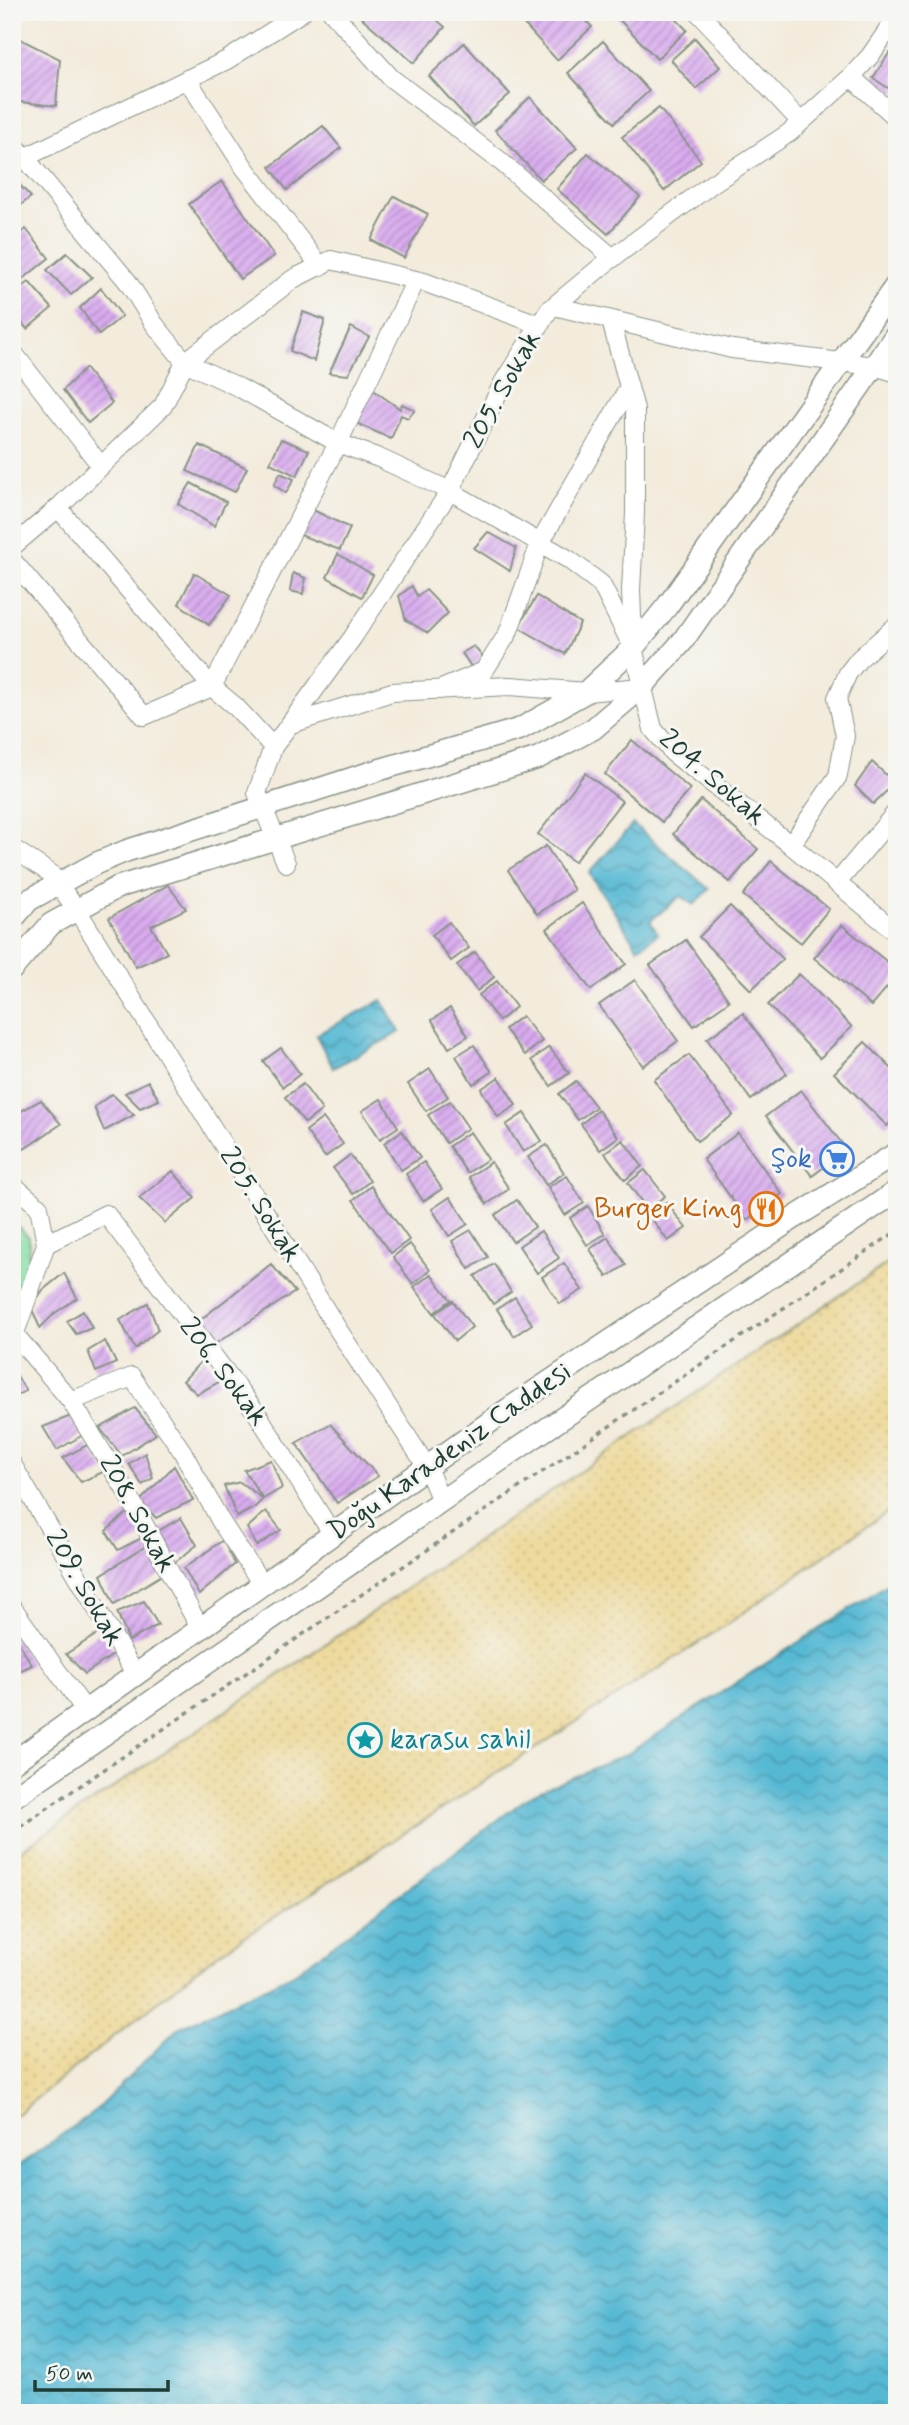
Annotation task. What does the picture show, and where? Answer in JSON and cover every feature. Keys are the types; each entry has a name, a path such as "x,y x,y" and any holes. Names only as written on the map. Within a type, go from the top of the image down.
{"main road":[{"path":"12,920 29,900 97,863 126,851 374,771 520,729 586,692 633,648 668,605 897,285"},
{"path":"12,969 51,924 118,887 538,758 593,729 642,687 682,642 897,333"},
{"name":"Doğu Karadeniz Caddesi","path":"15,1756 85,1710 504,1412 794,1218 897,1153"},
{"name":"Doğu Karadeniz Caddesi","path":"12,1798 441,1501 897,1191"}],"street":[{"path":"24,158 227,60 302,12"},
{"path":"332,12 391,78 499,160 613,258"},
{"path":"698,12 800,121"},
{"path":"891,12 896,17"},
{"name":"205. Sokak","path":"286,863 257,793 273,747 353,637 450,491 505,381 540,325 554,306 613,258 713,183 789,133 851,77 870,56 896,17"},
{"path":"851,77 897,118"},
{"path":"187,79 244,167 320,265"},
{"path":"12,142 128,282 155,326 185,362"},
{"path":"12,547 58,508 163,407 185,362 293,279 331,260 416,280 540,325"},
{"path":"12,560 144,716 212,687 338,443 416,280"},
{"path":"554,306 732,349 874,366 897,373"},
{"path":"611,321 635,409 635,513 631,590 633,648"},
{"path":"12,351 101,466"},
{"name":"204. Sokak","path":"185,362 238,387 338,443 379,458 450,491 568,559 601,584 633,648 653,729 673,753 791,845 897,933"},
{"path":"439,690 484,671 508,633 540,542 629,387"},
{"path":"58,508 212,687 236,706 273,747"},
{"path":"791,845 838,776 845,736 837,698 848,673 859,659 897,625"},
{"path":"291,724 391,692 510,686 586,692 642,687"},
{"path":"837,883 897,811"},
{"name":"205. Sokak","path":"12,848 50,873 77,910 426,1467 441,1501"},
{"path":"12,1184 40,1207 46,1244 14,1339"},
{"name":"206. Sokak","path":"46,1244 106,1214 258,1415 333,1535"},
{"name":"208. Sokak","path":"14,1339 71,1401 125,1489 200,1628"},
{"path":"71,1401 132,1377 182,1451 221,1522 262,1584"},
{"name":"209. Sokak","path":"12,1464 135,1674"},
{"path":"12,1607 85,1710"}],"path":[{"path":"12,1832 897,1231"}],"sand":[{"name":"karasu sahil","path":"897,1257 897,1505 726,1625 216,1955 12,2118 12,1856"}],"green space":[{"path":"12,1221 29,1237 29,1260 12,1304"}],"water":[{"path":"633,824 709,889 694,905 681,896 650,921 658,934 638,948 589,873"},
{"path":"382,1000 400,1032 333,1068 316,1035"},
{"path":"897,1578 897,2413 12,2413 12,2170 94,2112 178,2028 294,1974 531,1795 627,1754"}],"building":[{"path":"368,12 428,12 445,27 414,63 362,18"},
{"path":"513,12 578,12 592,27 557,60"},
{"path":"612,12 669,12 687,30 657,59"},
{"path":"18,38 60,59 56,106 12,101 12,60 15,60"},
{"path":"695,38 720,67 696,89 671,60"},
{"path":"603,41 649,91 614,123 568,73"},
{"path":"464,43 510,94 474,126 429,76"},
{"path":"890,52 897,56 897,94 873,78"},
{"path":"530,97 577,148 541,180 495,130"},
{"path":"659,108 701,161 664,191 622,137"},
{"path":"323,126 341,148 287,190 270,167"},
{"path":"588,153 640,197 608,234 557,189"},
{"path":"12,177 31,197 12,212"},
{"path":"222,181 274,256 240,279 189,204"},
{"path":"394,196 428,214 404,258 371,240"},
{"path":"26,229 49,258 12,288 12,239"},
{"path":"67,253 92,277 71,295 47,270"},
{"path":"29,282 52,308 27,329 12,311 12,295"},
{"path":"101,288 122,316 99,335 80,308"},
{"path":"303,312 325,320 314,361 290,351"},
{"path":"351,327 369,337 348,375 329,373"},
{"path":"85,368 112,403 88,423 63,390"},
{"path":"372,389 400,409 402,404 415,410 408,418 401,415 391,439 354,422"},
{"path":"281,439 309,450 297,476 270,463"},
{"path":"199,445 247,468 235,492 187,471"},
{"path":"280,473 294,479 286,493 274,485"},
{"path":"191,483 226,502 214,526 178,504"},
{"path":"311,509 350,528 340,550 300,535"},
{"path":"488,532 516,548 510,571 474,548"},
{"path":"338,554 373,575 362,597 327,577"},
{"path":"194,573 231,595 209,625 179,604"},
{"path":"293,573 305,578 303,594 290,591"},
{"path":"412,586 417,596 426,590 448,613 428,633 406,620 399,596"},
{"path":"537,596 580,623 565,654 518,627"},
{"path":"474,646 484,659 472,668 462,653"},
{"path":"632,740 690,789 662,822 605,774"},
{"path":"872,762 895,783 873,804 855,786"},
{"path":"585,773 622,801 574,862 538,834"},
{"path":"701,800 758,849 730,882 673,834"},
{"path":"546,846 574,890 537,914 508,870"},
{"path":"771,861 829,909 801,943 743,895"},
{"path":"168,885 186,909 151,926 167,953 136,967 109,918"},
{"path":"582,903 626,964 591,990 547,929"},
{"path":"730,906 783,959 751,990 699,937"},
{"path":"449,922 469,948 451,961 432,935"},
{"path":"842,925 897,970 897,976 871,1006 814,958"},
{"path":"686,940 729,1001 694,1026 650,965"},
{"path":"475,952 494,977 477,991 457,965"},
{"path":"799,974 852,1027 820,1058 768,1005"},
{"path":"635,980 678,1041 643,1066 599,1005"},
{"path":"497,981 516,1007 499,1021 479,995"},
{"path":"450,1008 468,1036 449,1048 432,1020"},
{"path":"743,1013 787,1074 751,1100 707,1039"},
{"path":"522,1016 542,1041 525,1055 505,1029"},
{"path":"865,1042 897,1074 897,1116 887,1126 834,1073"},
{"path":"474,1045 492,1072 473,1084 456,1056"},
{"path":"549,1047 569,1073 551,1086 532,1060"},
{"path":"281,1048 300,1074 283,1087 263,1061"},
{"path":"689,1055 733,1115 697,1141 654,1080"},
{"path":"430,1069 448,1097 426,1111 408,1084"},
{"path":"499,1077 516,1105 498,1117 481,1089"},
{"path":"148,1081 159,1100 140,1108 125,1093"},
{"path":"576,1081 596,1107 578,1120 559,1094"},
{"path":"303,1084 322,1110 305,1123 285,1097"},
{"path":"801,1090 847,1150 812,1176 766,1116"},
{"path":"112,1094 134,1115 104,1131 94,1107"},
{"path":"381,1099 398,1127 380,1139 362,1111"},
{"path":"41,1100 61,1124 24,1149 12,1131 12,1116"},
{"path":"450,1101 468,1128 446,1143 428,1115"},
{"path":"598,1110 618,1137 600,1150 581,1124"},
{"path":"524,1113 542,1141 523,1152 506,1125"},
{"path":"323,1118 343,1144 325,1157 306,1131"},
{"path":"402,1131 420,1158 401,1170 384,1143"},
{"path":"470,1132 488,1159 467,1173 449,1146"},
{"path":"738,1133 782,1194 747,1220 703,1159"},
{"path":"623,1140 642,1166 625,1180 605,1153"},
{"path":"547,1145 564,1173 546,1185 528,1157"},
{"path":"350,1155 370,1181 353,1194 333,1168"},
{"path":"424,1162 442,1189 423,1201 406,1174"},
{"path":"491,1162 509,1189 487,1204 469,1177"},
{"path":"645,1170 665,1196 647,1209 628,1183"},
{"path":"173,1171 195,1198 165,1223 139,1198"},
{"path":"567,1176 584,1203 565,1215 548,1187"},
{"path":"371,1186 409,1240 391,1253 353,1200"},
{"path":"450,1197 468,1224 449,1236 432,1209"},
{"path":"517,1200 535,1227 513,1242 495,1215"},
{"path":"666,1202 686,1228 668,1241 649,1215"},
{"path":"588,1206 605,1234 587,1245 570,1218"},
{"path":"471,1230 488,1257 469,1269 452,1241"},
{"path":"541,1231 559,1258 537,1273 519,1246"},
{"path":"608,1237 626,1265 607,1277 590,1249"},
{"path":"410,1244 430,1270 413,1284 393,1257"},
{"path":"564,1263 582,1290 560,1304 542,1277"},
{"path":"271,1264 295,1292 215,1344 199,1321"},
{"path":"494,1264 511,1292 493,1304 475,1276"},
{"path":"64,1273 77,1298 55,1313 40,1328 31,1307 43,1290"},
{"path":"431,1274 451,1300 434,1313 414,1287"},
{"path":"515,1297 532,1324 514,1336 497,1309"},
{"path":"453,1301 472,1327 455,1341 435,1314"},
{"path":"148,1303 158,1330 135,1349 120,1320"},
{"path":"83,1311 92,1328 76,1334 67,1321"},
{"path":"105,1341 116,1363 96,1372 88,1351"},
{"path":"205,1357 221,1381 197,1394 183,1381"},
{"path":"12,1368 26,1391 12,1397"},
{"path":"135,1408 156,1434 122,1456 100,1428"},
{"path":"71,1416 83,1435 57,1450 43,1427"},
{"path":"330,1424 378,1476 337,1503 296,1443"},
{"path":"87,1445 105,1471 81,1482 63,1458"},
{"path":"145,1453 153,1478 142,1485 129,1464"},
{"path":"271,1460 282,1488 263,1499 244,1470"},
{"path":"174,1466 193,1500 156,1518 140,1501"},
{"path":"240,1482 263,1499 254,1508 237,1517 224,1486"},
{"path":"129,1511 142,1538 118,1550 106,1531"},
{"path":"266,1511 281,1530 257,1546 247,1528"},
{"path":"181,1518 197,1545 174,1563 158,1531"},
{"path":"223,1540 235,1564 199,1595 184,1568"},
{"path":"146,1546 162,1575 114,1604 101,1575"},
{"path":"144,1601 158,1625 129,1641 117,1612"},
{"path":"99,1633 117,1652 85,1674 66,1654"},
{"path":"14,1635 32,1665 17,1672 12,1667"}],"place":[{"name":"Şok","path":"837,1159"},
{"name":"Burger King","path":"766,1209"},
{"name":"karasu sahil","path":"365,1740"}]}
